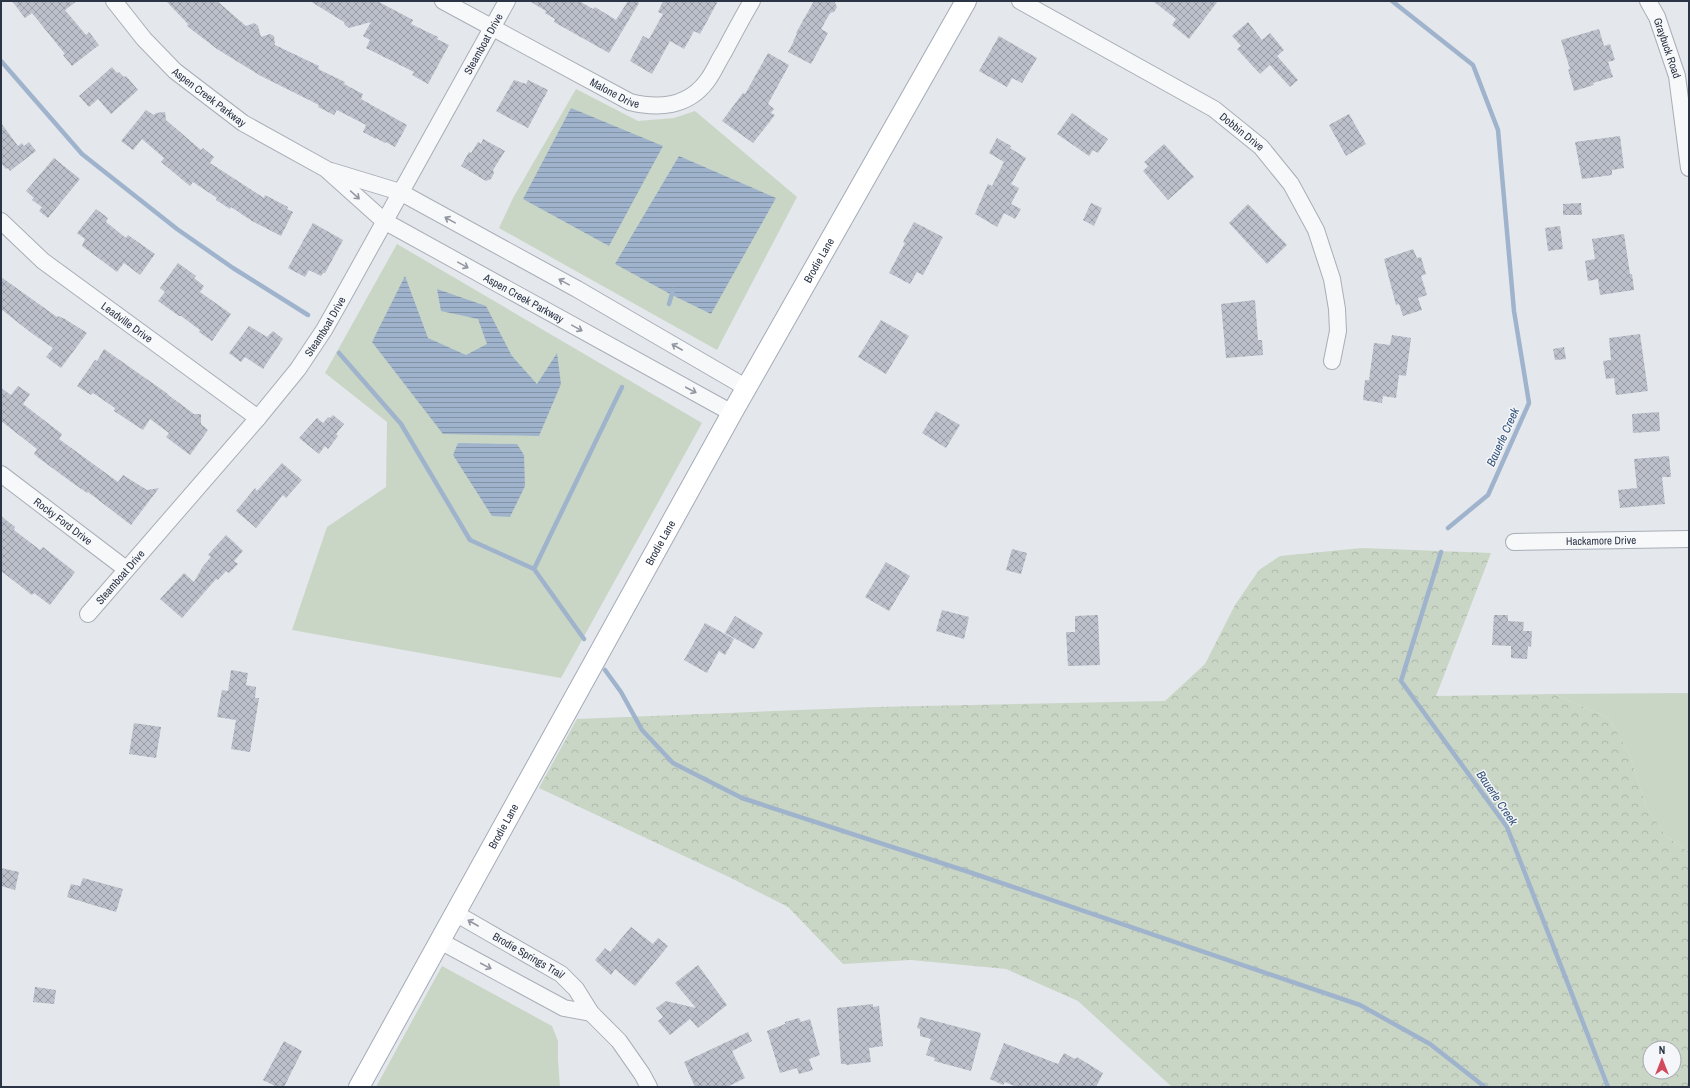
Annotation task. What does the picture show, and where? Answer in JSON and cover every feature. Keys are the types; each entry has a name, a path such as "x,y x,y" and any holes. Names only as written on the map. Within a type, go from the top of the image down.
{"main road":[{"name":"Brodie Lane","path":"359,1087 732,413 966,1"}],"street":[{"name":"Aspen Creek Parkway","path":"114,1 144,39 175,71 243,123 326,169 400,192 576,289 747,388"},
{"name":"Malone Drive","path":"443,1 630,102 647,106 664,106 683,100 696,92 707,81 752,1"},
{"name":"Steamboat Drive","path":"88,614 258,418 298,369 324,330 507,1"},
{"name":"Dobbin Drive","path":"1020,1 1214,109 1260,147 1291,184 1316,230 1332,279 1337,309 1338,331 1332,361"},
{"name":"Graybuck Road","path":"1648,1 1657,17 1677,76 1689,168"},
{"name":"Aspen Creek Parkway","path":"326,169 384,221 732,413"},
{"name":"Leadville Drive","path":"1,221 43,261 258,418"},
{"name":"Rocky Ford Drive","path":"1,474 126,569"},
{"name":"Hackamore Drive","path":"1514,542 1689,539"},
{"name":"Brodie Springs Trail","path":"454,913 561,974 576,989 591,1013 619,1041 649,1087"},
{"path":"440,941 564,1008 591,1013"}],"green space":[{"path":"576,89 638,121 674,118 695,111 797,197 717,350 499,228 513,198"},
{"path":"397,244 702,423 561,678 292,630 327,527 386,487 387,422 325,373"},
{"path":"1362,548 1491,553 1436,696 1554,694 1609,718 1629,753 1646,806 1666,836 1689,852 1689,1087 1172,1087 1078,1001 1006,969 911,960 843,964 788,907 731,878 539,788 577,719 875,707 1165,701 1205,664 1235,605 1259,570 1280,556"},
{"path":"1689,693 1689,852 1666,836 1646,806 1629,753 1609,718 1554,694"},
{"path":"442,966 552,1026 558,1041 560,1087 376,1087"}],"water":[{"path":"571,108 663,146 609,246 523,199"},
{"path":"679,156 776,198 711,314 615,264"},
{"path":"405,276 428,338 466,355 487,344 478,319 441,311 437,289 486,306 512,356 537,384 557,353 561,384 539,436 443,434 372,342"},
{"path":"458,443 517,444 524,455 525,486 510,517 492,516 453,455"}],"building":[{"path":"12,1 77,1 65,10 86,35 89,32 99,45 72,66 63,55 65,54 32,13 25,18"},
{"path":"166,1 217,1 246,26 254,23 258,26 261,37 270,34 274,36 275,45 319,66 318,68 320,70 345,82 344,84 363,94 361,99 407,125 395,147 363,132 366,125 337,110 334,115 318,107 319,105 261,76 217,49 187,26 188,24"},
{"path":"310,1 377,1 413,20 411,24 438,37 437,39 449,45 428,84 412,75 414,72 366,48 370,40 363,36 371,22 349,28 344,22"},
{"path":"529,1 579,1 593,9 595,7 616,20 628,1 635,1 639,3 609,53 554,22 555,19 545,13 546,11"},
{"path":"663,1 718,1 700,34 694,31 684,49 670,41 652,74 630,61 643,36 649,39 663,14 658,12"},
{"path":"814,1 834,1 837,7 834,12 830,13 821,29 828,33 811,64 788,52 797,34 796,33"},
{"path":"1153,1 1218,1 1189,39 1172,25 1176,19"},
{"path":"1248,22 1262,40 1270,33 1284,50 1277,56 1298,80 1290,87 1270,65 1260,74 1237,49 1241,46 1232,36"},
{"path":"1599,29 1604,46 1610,44 1615,60 1608,62 1613,77 1574,91 1568,69 1570,69 1561,40"},
{"path":"999,36 1037,58 1022,83 1012,78 1007,87 979,71"},
{"path":"768,53 789,65 768,104 774,109 771,113 775,115 753,143 722,121 743,93 745,94"},
{"path":"112,67 117,73 119,72 124,77 126,76 138,90 111,114 98,99 89,107 79,96"},
{"path":"514,80 526,84 528,80 548,90 528,128 496,111"},
{"path":"146,110 154,115 156,113 165,112 166,120 201,150 203,148 214,157 210,163 264,198 265,195 288,207 287,209 293,212 281,236 252,221 231,207 230,209 216,200 217,198 193,182 190,186 161,162 164,158 142,139 133,150 121,141"},
{"path":"1072,113 1108,139 1098,153 1093,150 1089,156 1057,134"},
{"path":"1349,114 1366,144 1346,156 1329,125"},
{"path":"1,123 18,146 22,143 24,146 29,142 36,151 10,171 1,163"},
{"path":"1620,136 1624,168 1612,170 1612,175 1582,179 1575,142"},
{"path":"997,138 1011,146 1010,148 1026,158 1011,184 1019,188 1011,204 1021,209 1015,219 1004,213 997,227 975,214 988,184 992,186 1004,162 989,153"},
{"path":"483,139 505,151 493,170 494,173 491,179 486,181 461,166 469,152 471,153 478,142 481,144"},
{"path":"1164,144 1194,177 1168,200 1143,171 1148,166 1144,162"},
{"path":"54,158 80,179 48,218 39,211 42,207 32,200 34,198 26,191"},
{"path":"1091,203 1102,208 1094,226 1083,220"},
{"path":"1581,203 1582,215 1563,215 1563,204"},
{"path":"1248,204 1287,245 1267,264 1229,223"},
{"path":"96,209 108,218 106,222 126,238 128,235 155,254 140,275 124,263 117,272 82,246 85,239 77,233"},
{"path":"914,222 943,237 923,275 917,272 910,284 889,273"},
{"path":"313,223 343,240 325,273 321,276 309,270 305,277 288,268"},
{"path":"1560,226 1563,249 1548,251 1545,228"},
{"path":"1624,234 1634,290 1600,295 1598,279 1588,281 1585,261 1595,259 1592,239"},
{"path":"1413,249 1417,258 1421,257 1426,274 1421,276 1427,295 1418,298 1422,310 1403,316 1399,304 1396,305 1384,259"},
{"path":"178,263 196,276 194,278 204,286 200,292 231,314 212,341 199,332 200,330 158,301 165,292 160,288"},
{"path":"1,277 57,317 58,316 65,319 87,333 61,368 46,357 53,348 1,309"},
{"path":"1255,300 1258,340 1262,340 1263,355 1226,358 1221,304"},
{"path":"881,320 909,336 886,374 858,357"},
{"path":"249,326 267,337 273,331 283,339 263,369 245,357 241,362 229,353"},
{"path":"1640,334 1648,391 1616,395 1614,378 1606,379 1603,361 1611,360 1609,338"},
{"path":"1392,335 1411,338 1406,376 1399,375 1396,398 1383,396 1382,403 1363,400 1365,380 1369,380 1374,343 1390,345"},
{"path":"1564,347 1566,359 1555,360 1553,349"},
{"path":"104,349 194,414 201,414 201,424 208,430 190,455 166,437 169,433 150,419 143,430 114,411 115,408 93,393 91,395 77,386 95,360 97,361"},
{"path":"18,386 30,394 23,404 62,434 59,439 118,482 123,475 147,490 159,488 131,525 88,492 87,493 40,459 34,454 37,449 1,421 1,388 11,395"},
{"path":"936,411 960,425 946,448 922,433"},
{"path":"1659,412 1660,431 1633,433 1632,414"},
{"path":"333,415 344,424 336,434 338,436 328,449 325,446 319,454 299,438 317,418 323,423 328,417 330,418"},
{"path":"1669,456 1671,477 1662,477 1665,504 1620,508 1618,490 1637,488 1634,459"},
{"path":"282,463 302,480 286,498 283,495 256,528 236,511 255,488 257,491"},
{"path":"1,516 15,527 14,530 40,550 43,547 75,572 50,605 34,593 32,595 1,571"},
{"path":"226,535 243,551 234,561 238,564 229,573 226,571 218,580 216,579 182,618 160,599 184,573 194,582 203,566 211,557 208,555"},
{"path":"1012,549 1027,553 1021,574 1006,570"},
{"path":"886,562 910,576 889,611 865,597"},
{"path":"942,610 969,617 964,639 936,631"},
{"path":"1098,615 1100,665 1068,666 1066,632 1075,632 1075,616"},
{"path":"1494,615 1508,615 1508,621 1524,622 1523,631 1532,631 1531,647 1528,646 1527,659 1511,658 1511,646 1492,645"},
{"path":"735,616 763,633 754,649 725,633"},
{"path":"705,623 734,639 725,655 719,651 707,673 684,660"},
{"path":"231,670 248,673 246,685 256,687 255,698 259,698 250,752 231,749 236,720 217,717 222,690 228,691"},
{"path":"134,723 161,727 156,758 129,754"},
{"path":"1,868 19,872 15,890 1,886"},
{"path":"83,878 123,889 116,912 67,897 71,884 80,886"},
{"path":"631,927 653,944 658,938 668,946 635,986 615,969 611,975 595,960 605,948 610,952"},
{"path":"698,965 727,1005 698,1028 690,1019 670,1035 658,1021 663,1017 656,1008 666,1001 696,1008 675,983"},
{"path":"35,987 56,990 54,1004 33,1002"},
{"path":"873,1004 873,1007 879,1006 883,1046 869,1048 871,1062 846,1065 841,1064 837,1008"},
{"path":"920,1017 981,1033 971,1071 934,1061 935,1058 926,1055 931,1039 920,1036 920,1029 917,1028"},
{"path":"799,1018 801,1022 810,1019 820,1055 809,1059 813,1070 799,1074 797,1068 780,1073 767,1031 785,1024 785,1022"},
{"path":"748,1032 752,1041 732,1051 745,1078 727,1087 695,1087 684,1062"},
{"path":"284,1041 302,1051 284,1087 277,1087 263,1080"},
{"path":"1004,1043 1058,1064 1064,1053 1075,1059 1077,1057 1103,1073 1096,1087 1017,1087 1005,1082 1003,1085 990,1079"}],"waterway":[{"path":"1392,1 1473,65 1498,130 1514,311 1529,403 1488,495 1448,528"},
{"path":"1,61 82,154 177,229 233,268 308,315"},
{"path":"669,304 673,290"},
{"path":"339,353 401,424 470,540 534,569"},
{"path":"584,639 534,569 622,387"},
{"name":"Bauerle Creek","path":"1441,552 1401,681 1507,827 1608,1087"},
{"path":"605,670 621,692 642,730 673,763 742,798 969,872 1360,1005 1430,1044 1485,1087"}]}
